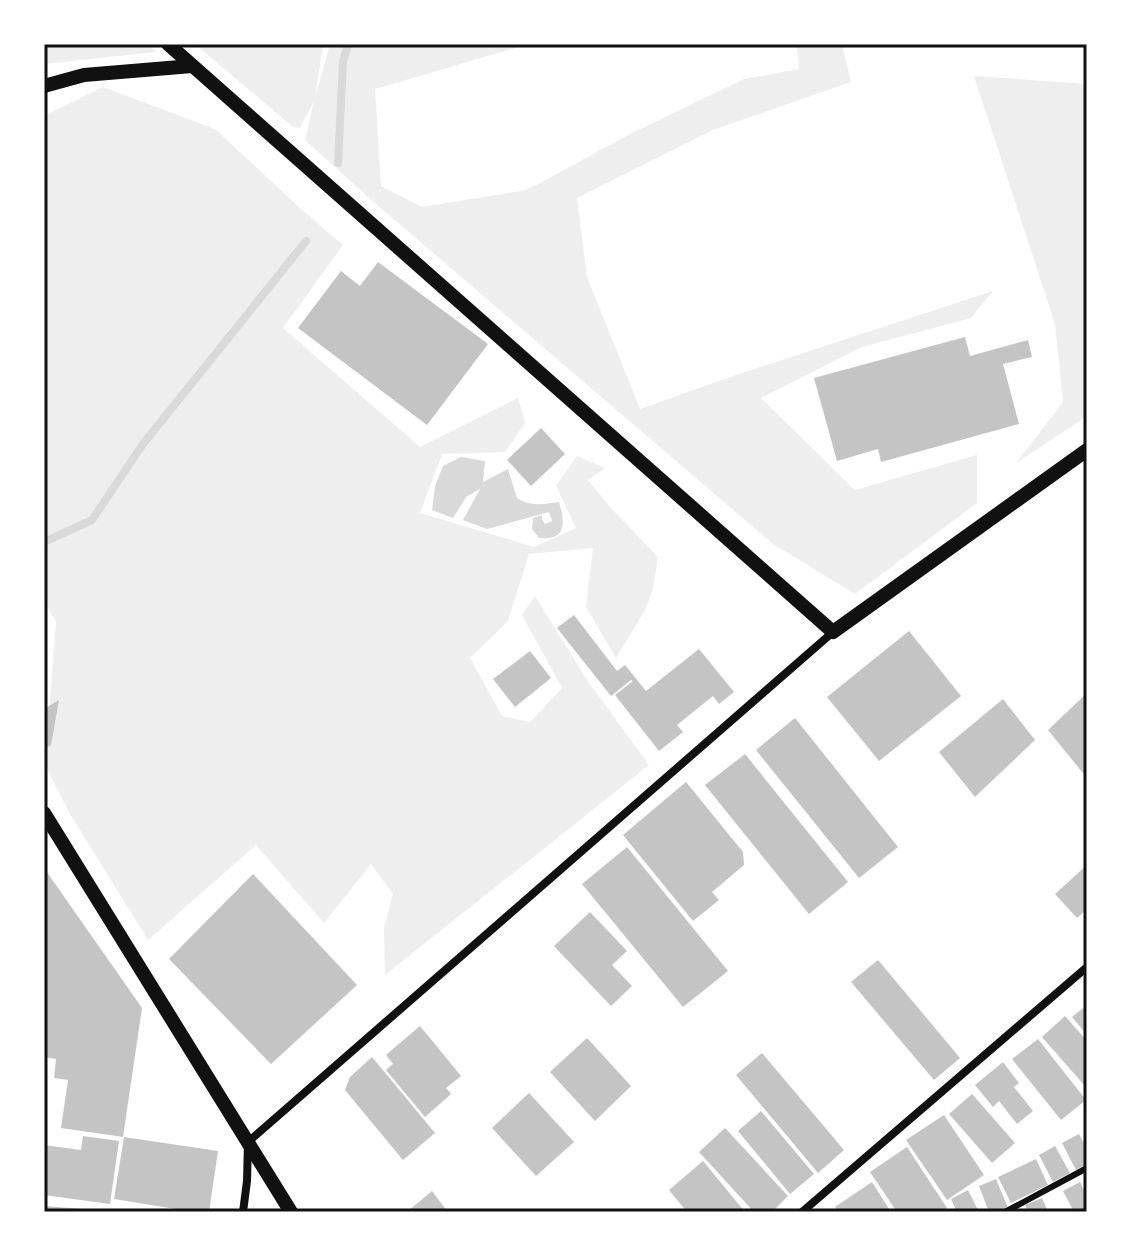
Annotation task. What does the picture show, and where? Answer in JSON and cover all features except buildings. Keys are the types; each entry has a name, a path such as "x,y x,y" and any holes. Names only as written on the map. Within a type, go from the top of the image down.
{"street":[{"path":"168,44 833,632"},
{"path":"44,86 84,75 192,66"},
{"path":"243,1212 248,1142 833,632 1087,450"},
{"path":"44,813 291,1212"},
{"path":"802,1212 1087,967"}],"lane":[{"path":"1005,1212 1087,1168"}],"shaded area":[{"path":"44,44 147,44 156,52 44,64"},
{"path":"195,44 323,44 315,98 330,44 516,44 515,48 375,89 381,186 422,207 527,190 630,134 744,79 799,69 797,44 842,44 851,82 713,130 577,198 587,277 640,409 993,291 971,318 862,347 761,398 855,490 977,455 977,503 855,594 773,544 305,140 314,101 300,128 293,127"},
{"path":"974,76 1087,84 1087,416 1016,463 1063,402 1055,324"},
{"path":"103,87 215,129 343,245 283,328 420,447 518,398 525,423 505,452 442,454 420,513 534,547 576,528 556,486 577,456 605,468 588,480 658,557 653,589 645,610 616,658 586,607 593,548 529,554 508,621 470,658 502,716 530,722 562,688 522,615 535,596 587,680 649,765 385,975 384,928 393,894 371,864 324,923 256,845 148,940 70,814 45,765 56,622 44,601 44,116"},
{"path":"461,457 485,461 483,482 508,469 517,498 522,501 537,504 559,502 562,529 555,536 539,538 532,529 533,518 542,515 545,524 552,521 549,512 487,529 463,520 480,489 466,497 453,518 432,510 435,486 443,466"}],"waterway":[{"path":"338,163 343,62 348,44"},
{"path":"44,542 92,520 143,444 306,241"}]}
